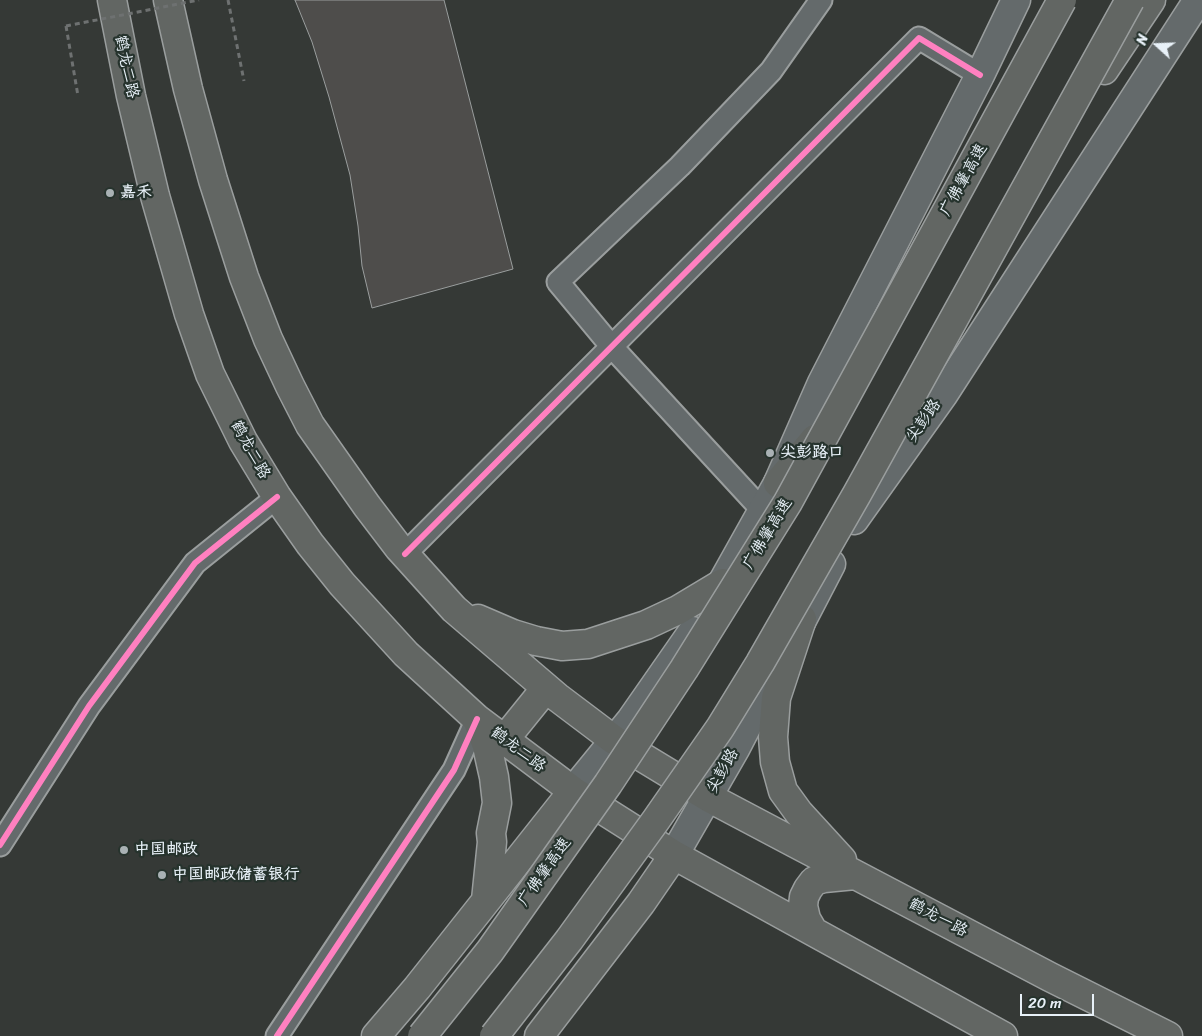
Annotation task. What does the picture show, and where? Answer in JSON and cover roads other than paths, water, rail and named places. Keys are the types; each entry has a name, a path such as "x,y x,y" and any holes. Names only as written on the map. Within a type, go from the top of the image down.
{"highway":[{"name":"鹤龙二路","path":"112,0 154,196 189,314 210,374 243,441 277,497 315,551 374,620 406,654 477,720 573,790 674,855"},
{"path":"168,0 188,89 213,180 244,277 268,339 310,425 367,506 405,554 454,609 546,688 614,740"},
{"path":"778,483 815,439 878,338 999,119 1028,64 1058,0"},
{"name":"广佛肇高速","path":"422,1036 490,951 608,784 684,669 788,502 1062,0"},
{"path":"494,1036 580,925 720,728 760,663 857,494 1130,0"},
{"path":"855,517 939,348 1034,182 1096,82 1151,0"},
{"path":"454,609 513,634 536,641 562,646 588,644 646,625 678,610 723,583"},
{"path":"802,619 776,698 773,736 775,762 783,791 799,813 855,875"},
{"path":"504,740 546,688"},
{"path":"477,720 487,746 494,777 497,803 491,832 492,842 486,900"},
{"name":"鹤龙一路","path":"614,740 708,797 1168,1036"},
{"path":"376,1036 417,988 573,790"},
{"path":"539,1036 641,903 674,855 1003,1036"},
{"path":"813,931 806,919 803,906 804,897 814,881 824,878 855,875"}],"main road":[{"path":"573,790 614,740 678,654 723,583 778,483 822,383 980,75 1016,0"},
{"name":"尖彭路","path":"674,855 708,797 855,517 943,395 1198,0"}],"street":[{"path":"763,511 612,347 558,282 680,166 771,71 821,0"},
{"path":"405,554 919,38 980,75"},
{"path":"0,845 89,706 195,563 277,497"},
{"path":"277,1036 454,770 477,720"}],"place":[{"name":"嘉禾","path":"110,193"},
{"name":"尖彭路口","path":"770,453"},
{"name":"中国邮政","path":"124,850"},
{"name":"中国邮政储蓄银行","path":"162,875"}]}
